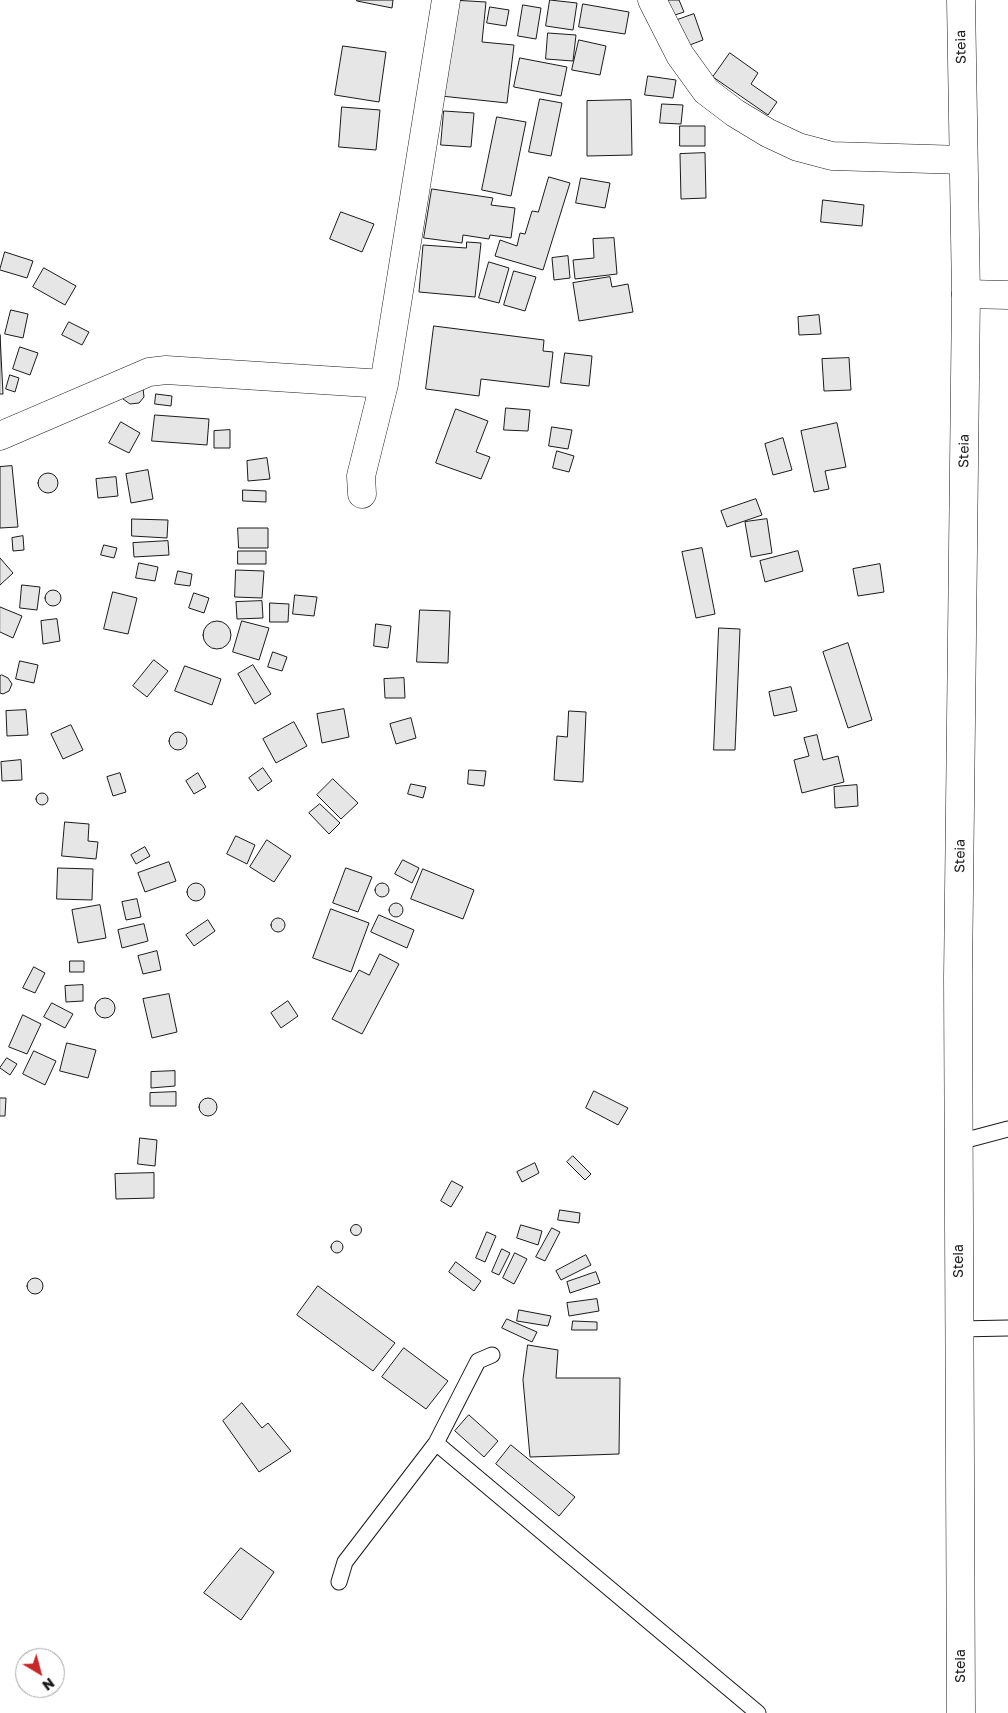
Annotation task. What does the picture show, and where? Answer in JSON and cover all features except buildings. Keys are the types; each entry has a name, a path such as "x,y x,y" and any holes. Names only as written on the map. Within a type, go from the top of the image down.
{"main road":[{"path":"362,494 361,476 384,384 446,0"},
{"path":"652,0 680,55 706,91 735,114 768,133 798,147 832,156 963,160"},
{"name":"Steia","path":"961,0 966,294 958,977 961,1713"},
{"path":"966,294 1008,295"},
{"path":"0,436 149,372 166,370 384,384"}],"lane":[{"path":"959,1142 1008,1129"},
{"path":"959,1329 1008,1328"},
{"path":"339,1582 345,1562 436,1443 478,1361 492,1355"},
{"path":"436,1443 758,1713"}]}
